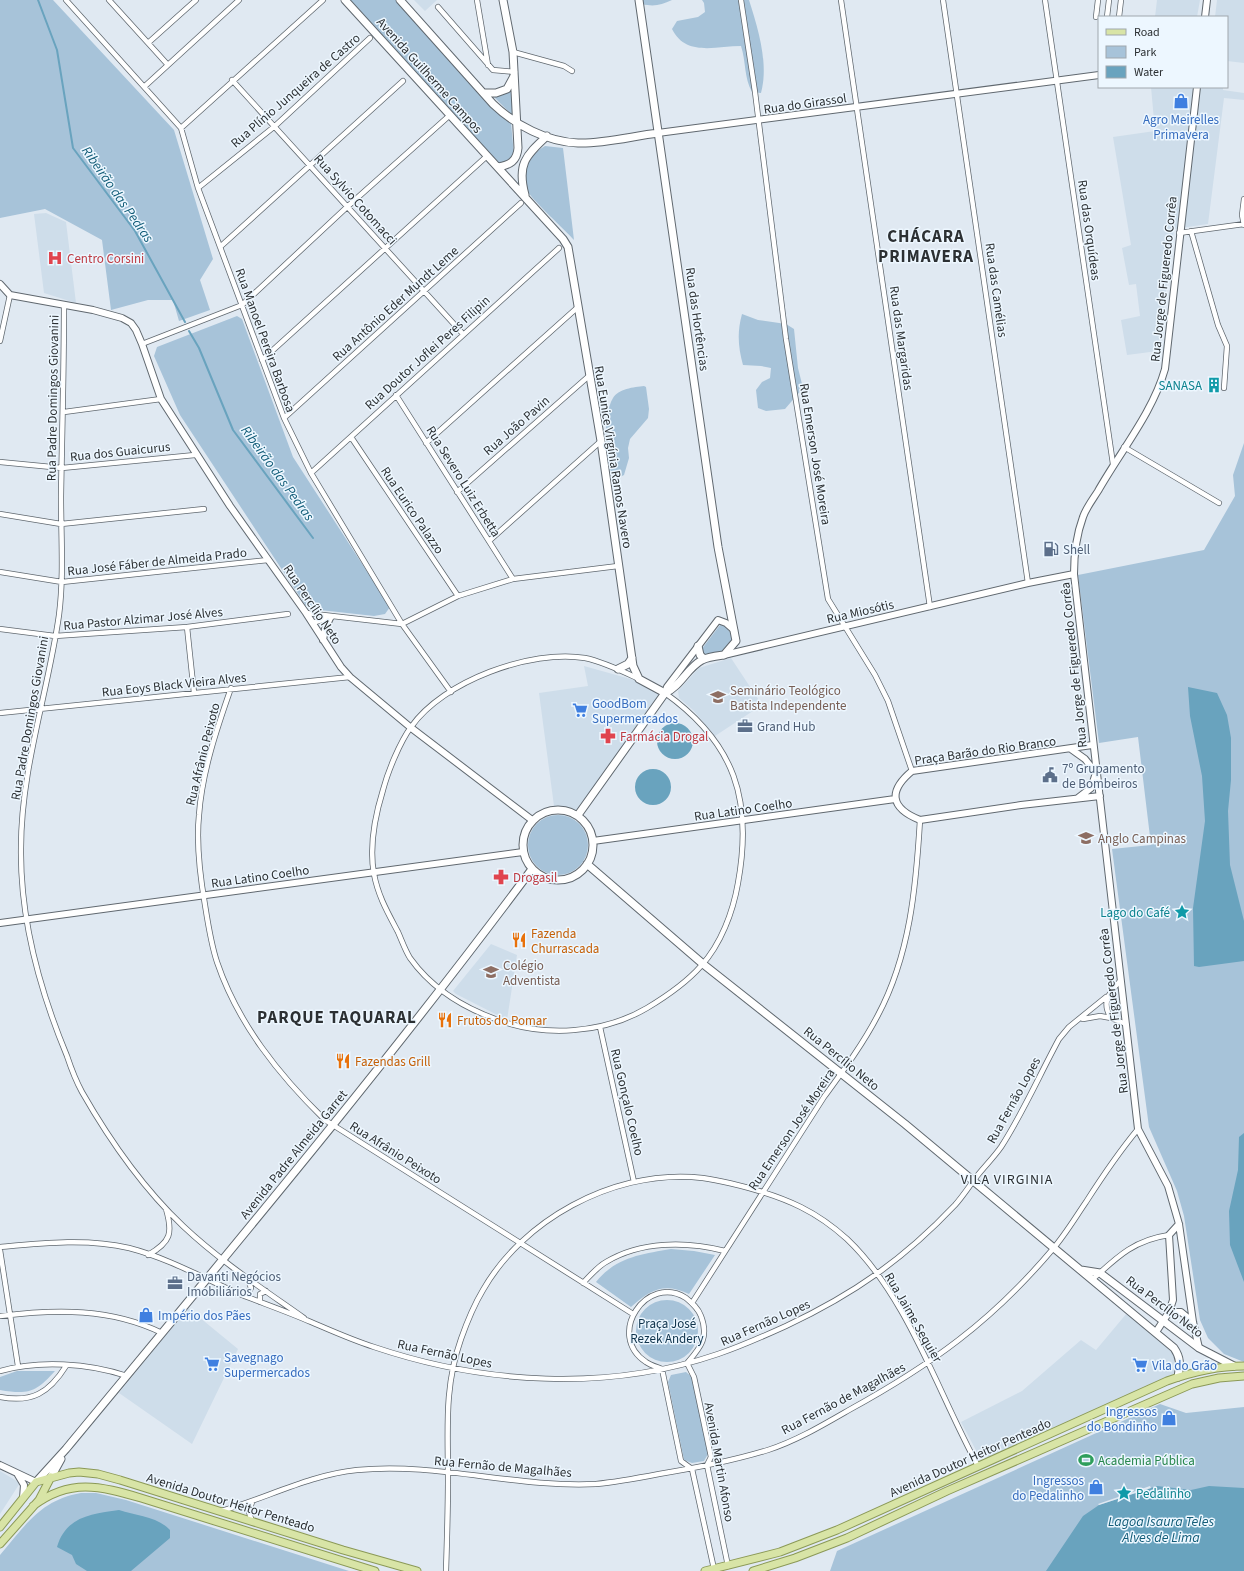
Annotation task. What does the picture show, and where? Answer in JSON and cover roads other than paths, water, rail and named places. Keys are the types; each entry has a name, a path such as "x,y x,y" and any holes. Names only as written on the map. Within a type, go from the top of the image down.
{"main road":[{"name":"Avenida Guilherme Campos","path":"345,0 498,167 524,201 563,239"},
{"path":"400,0 484,93 504,114 517,123"},
{"path":"498,167 508,166 518,154 515,72 513,52 503,0"},
{"name":"Rua das Hortências","path":"639,0 718,547 736,641"},
{"path":"484,93 496,93 507,89 515,72"},
{"name":"Rua do Girassol","path":"517,123 547,136 570,142 583,143 658,133"},
{"path":"524,201 522,176 524,161 533,148 547,136"},
{"name":"Rua Eunice Virgínia Ramos Navero","path":"563,239 570,258 601,442 632,658 635,672 639,679"},
{"path":"724,655 736,641"},
{"path":"698,646 700,655 704,659"},
{"name":"Rua Miosótis","path":"665,693 674,689 696,664 704,659 724,655"},
{"path":"618,669 628,664 632,658"},
{"path":"578,815 665,693 639,679"},
{"path":"554,810 566,810 578,815 588,826 593,841 592,853 582,871 566,879 548,879 532,869 523,852 525,832 532,820 542,813 554,810"},
{"name":"Rua Percílio Neto","path":"587,864 704,964 842,1072 1156,1332 1174,1348 1179,1355 1180,1364 1178,1377"},
{"name":"Avenida Padre Almeida Garret","path":"66,1449 333,1125 441,990 532,869"},
{"name":"Rua Percílio Neto","path":"1080,1270 1100,1273 1199,1348 1219,1360 1234,1366"},
{"name":"Avenida Doutor Heitor Penteado","path":"705,1571 780,1552 837,1530 1178,1377 1210,1369 1244,1366"},
{"name":"Avenida Doutor Heitor Penteado","path":"753,1571 795,1558 847,1538 947,1491 1192,1384 1219,1378 1244,1376"},
{"path":"1094,1414 1093,1419 1099,1424"},
{"path":"0,1544 43,1495 66,1449"},
{"path":"0,1526 36,1482 66,1449"},
{"path":"60,1460 61,1468 69,1472"},
{"name":"Avenida Doutor Heitor Penteado","path":"36,1482 69,1472 88,1472 108,1476 343,1550 417,1571"},
{"name":"Avenida Doutor Heitor Penteado","path":"33,1506 49,1495 66,1488 105,1488 375,1571"}],"street":[{"name":"Rua Manoel Pereira Barbosa","path":"66,0 145,86 181,128 198,188 262,360 284,418 310,473 402,624 451,692"},
{"path":"109,0 168,65"},
{"path":"148,43 196,0"},
{"path":"145,86 239,0"},
{"path":"181,128 232,80 322,0"},
{"path":"477,0 488,65"},
{"name":"Rua Emerson José Moreira","path":"741,0 786,339 828,599 875,675 888,701 912,771"},
{"name":"Rua das Margaridas","path":"841,0 930,607"},
{"name":"Rua das Camélias","path":"943,0 1028,583"},
{"name":"Rua das Orquídeas","path":"1045,0 1113,464"},
{"path":"1096,17 1098,0"},
{"path":"1107,16 1109,0"},
{"path":"1119,16 1121,0"},
{"path":"1205,16 1207,0"},
{"path":"438,7 493,70 515,72"},
{"name":"Rua Plínio Junqueira de Castro","path":"198,188 275,126 370,38"},
{"path":"513,52 564,66 572,71"},
{"name":"Rua do Girassol","path":"658,133 1098,75"},
{"name":"Rua Sylvio Cotomacci","path":"232,80 463,334"},
{"path":"220,247 403,81"},
{"name":"Rua Jorge de Figueredo Corrêa","path":"1196,88 1164,369 1160,386 1150,408 1113,464 1083,516 1077,534 1074,555 1074,574 1092,745 1100,796 1138,1129 1168,1186 1179,1224 1183,1241 1193,1322 1199,1348"},
{"path":"142,344 242,305 347,207 450,116"},
{"path":"262,360 487,156"},
{"path":"1179,233 1244,224 1242,215 1244,199"},
{"name":"Rua Antônio Eder Mundt Leme","path":"284,418 524,201"},
{"path":"1191,231 1214,313 1226,343 1224,388"},
{"name":"Rua Doutor Joflei Peres Filipin","path":"310,473 559,248"},
{"path":"0,284 10,295 1,323 0,341"},
{"name":"Rua Percílio Neto","path":"10,295 93,310 122,318 131,324 136,330 142,344 161,399 195,455 306,613 341,667 350,677 410,728 532,820"},
{"name":"Rua Padre Domingos Giovanini","path":"64,305 64,412 61,524 62,582 55,636 39,709 27,779 21,847 23,886 28,919 43,991 59,1038 80,1089 130,1169 182,1225 222,1260 266,1291"},
{"path":"426,443 578,307"},
{"name":"Rua João Pavin","path":"457,492 590,375"},
{"name":"Rua Severo Luiz Erbetta","path":"396,395 513,579"},
{"path":"64,412 161,399"},
{"name":"Rua Eurico Palazzo","path":"351,437 458,596"},
{"path":"489,541 601,442"},
{"path":"1124,447 1219,502"},
{"name":"Rua dos Guaicurus","path":"0,462 62,468 195,455"},
{"path":"0,514 61,524 204,509"},
{"name":"Rua José Fáber de Almeida Prado","path":"0,572 62,582 268,560"},
{"path":"306,613 402,624 458,596 513,579 618,566"},
{"name":"Rua Miosótis","path":"724,655 1028,583 1074,574"},
{"name":"Rua Pastor Alzimar José Alves","path":"0,629 55,636 187,627 288,614"},
{"path":"312,623 338,616"},
{"path":"323,640 330,618"},
{"path":"639,679 618,669 586,658 562,656 541,657 522,661 485,674 451,692 424,713 410,728 387,775 377,809 373,841 373,872 380,897 409,956 421,971 441,990 462,1005 519,1028 552,1031 600,1027 640,1012 668,996 704,964 719,939 734,906 742,859 743,820 740,796 734,776 711,734 696,716 665,693 667,688 718,620 726,623 734,630"},
{"path":"187,627 194,693"},
{"path":"736,641 740,648 745,650"},
{"name":"Rua Eoys Black Vieira Alves","path":"0,713 231,688 350,677"},
{"name":"Rua Afrânio Peixoto","path":"231,688 206,771 198,814 199,859 203,895 216,961 240,1013 253,1036 294,1089 325,1120 633,1314"},
{"name":"Praça Barão do Rio Branco","path":"895,799 896,787 912,771 1092,745"},
{"path":"1071,748 1085,758 1096,773 1091,788 1077,798"},
{"path":"895,799 900,807 909,816 920,820 1100,796"},
{"name":"Rua Latino Coelho","path":"593,841 895,799"},
{"name":"Rua Emerson José Moreira","path":"692,1303 762,1192 878,1015 900,961 908,930 915,889 920,820"},
{"name":"Rua Latino Coelho","path":"0,923 523,852"},
{"name":"Rua Fernão Lopes","path":"0,1247 50,1242 94,1244 128,1248 160,1259 260,1302 374,1347 413,1359 501,1376 552,1379 599,1378 662,1369 687,1363 747,1344 801,1319 826,1307 878,1275 895,1261 932,1228 957,1202 1001,1147 1059,1039 1069,1027 1106,997 1120,981"},
{"path":"1106,997 1105,1007 1111,1018"},
{"path":"1079,1020 1093,1016 1111,1018 1126,1024"},
{"name":"Rua Gonçalo Coelho","path":"600,1027 634,1182"},
{"name":"Rua Fernão de Magalhães","path":"220,1512 252,1502 291,1485 330,1474 359,1470 410,1470 502,1480 590,1484 692,1469 770,1449 815,1429 897,1384 972,1331 1008,1299 1054,1248 1110,1165 1138,1129"},
{"name":"Rua Jaime Sequier","path":"446,1571 448,1395 461,1340 483,1288 506,1259 538,1227 589,1197 615,1186 634,1182 690,1177 722,1181 795,1203 827,1222 849,1241 878,1275 899,1309 928,1363 978,1466"},
{"path":"148,1255 159,1249 172,1227 166,1208"},
{"path":"1092,1280 1122,1253 1142,1242 1169,1236 1179,1224"},
{"path":"172,1227 182,1225"},
{"path":"1156,1332 1169,1312 1173,1300 1169,1236"},
{"path":"583,1282 604,1263 625,1253 646,1248 668,1245 693,1245 725,1251"},
{"path":"159,1249 160,1259"},
{"path":"0,1250 18,1366"},
{"path":"241,1294 249,1291 251,1288 248,1278"},
{"path":"260,1302 260,1294 266,1291"},
{"name":"Rua Fernão Lopes","path":"266,1291 310,1321"},
{"path":"662,1369 646,1363 634,1350 629,1332 633,1314 639,1305 649,1298 660,1294 671,1293 682,1296 692,1303 700,1312 704,1323 705,1335 701,1347 687,1363"},
{"path":"0,1316 53,1311 108,1315 140,1322 162,1333"},
{"path":"1169,1312 1181,1312 1193,1322"},
{"name":"Avenida Martin Afonso","path":"687,1363 694,1377 710,1452 711,1457 707,1465 728,1566"},
{"path":"0,1371 18,1366 66,1366 98,1368 127,1376"},
{"path":"0,1397 14,1399 40,1394 50,1388 66,1366"},
{"name":"Avenida Martin Afonso","path":"662,1369 681,1461 692,1469 714,1569"},
{"path":"0,1465 36,1482"},
{"path":"16,1472 24,1485 25,1493 22,1499"},
{"path":"252,1502 249,1512 252,1522"}],"water":[{"path":"1188,687 1217,693 1227,715 1231,738 1231,780 1228,811 1230,865 1244,921 1244,961 1199,967 1194,966 1193,908 1205,821 1202,776 1190,716"},
{"path":"675,723 685,726 690,731 693,741 690,751 685,756 675,759 665,756 660,751 657,741 660,731 665,726"},
{"path":"653,769 663,772 668,777 671,787 668,797 663,802 653,805 643,802 638,797 635,787 638,777 643,772"},
{"path":"1244,1133 1244,1282 1230,1245 1229,1211 1238,1170 1239,1137"},
{"name":"Lagoa Isaura Teles Alves de Lima","path":"1157,1486 1191,1490 1209,1486 1244,1488 1244,1571 1046,1571 1083,1516 1099,1505"},
{"path":"119,1510 153,1519 165,1525 170,1530 170,1538 131,1571 87,1571 76,1564 72,1555 57,1547 61,1537 67,1529 81,1518"}],"waterway":[{"name":"Ribeirão das Pedras","path":"38,0 57,50 73,148 135,231 185,322"},
{"name":"Ribeirão das Pedras","path":"189,331 199,348 233,430 313,538"}],"place":[{"name":"Agro Meirelles Primavera","path":"1181,101"},
{"name":"Centro Corsini","path":"55,258"},
{"name":"SANASA","path":"1214,385"},
{"name":"Shell","path":"1051,549"},
{"name":"Seminário Teológico Batista Independente","path":"718,697"},
{"name":"GoodBom Supermercados","path":"580,710"},
{"name":"Grand Hub","path":"745,726"},
{"name":"Farmácia Drogal","path":"608,736"},
{"name":"7º Grupamento de Bombeiros","path":"1050,775"},
{"name":"Anglo Campinas","path":"1086,838"},
{"name":"Drogasil","path":"501,877"},
{"name":"Lago do Café","path":"1182,912"},
{"name":"Fazenda Churrascada","path":"519,940"},
{"name":"Colégio Adventista","path":"491,972"},
{"name":"Frutos do Pomar","path":"445,1020"},
{"name":"Fazendas Grill","path":"343,1061"},
{"name":"Davanti Negócios Imobiliários","path":"175,1283"},
{"name":"Império dos Pães","path":"146,1315"},
{"name":"Savegnago Supermercados","path":"212,1364"},
{"name":"Vila do Grão","path":"1140,1365"},
{"name":"Ingressos do Bondinho","path":"1169,1418"},
{"name":"Academia Pública","path":"1086,1460"},
{"name":"Ingressos do Pedalinho","path":"1096,1487"},
{"name":"Pedalinho","path":"1124,1493"}],"district":[{"name":"CHÁCARA PRIMAVERA","path":"926,246"},
{"name":"PARQUE TAQUARAL","path":"337,1017"},
{"name":"VILA VIRGINIA","path":"1007,1179"}],"park label":[{"name":"Praça José Rezek Andery","path":"667,1330"}]}
